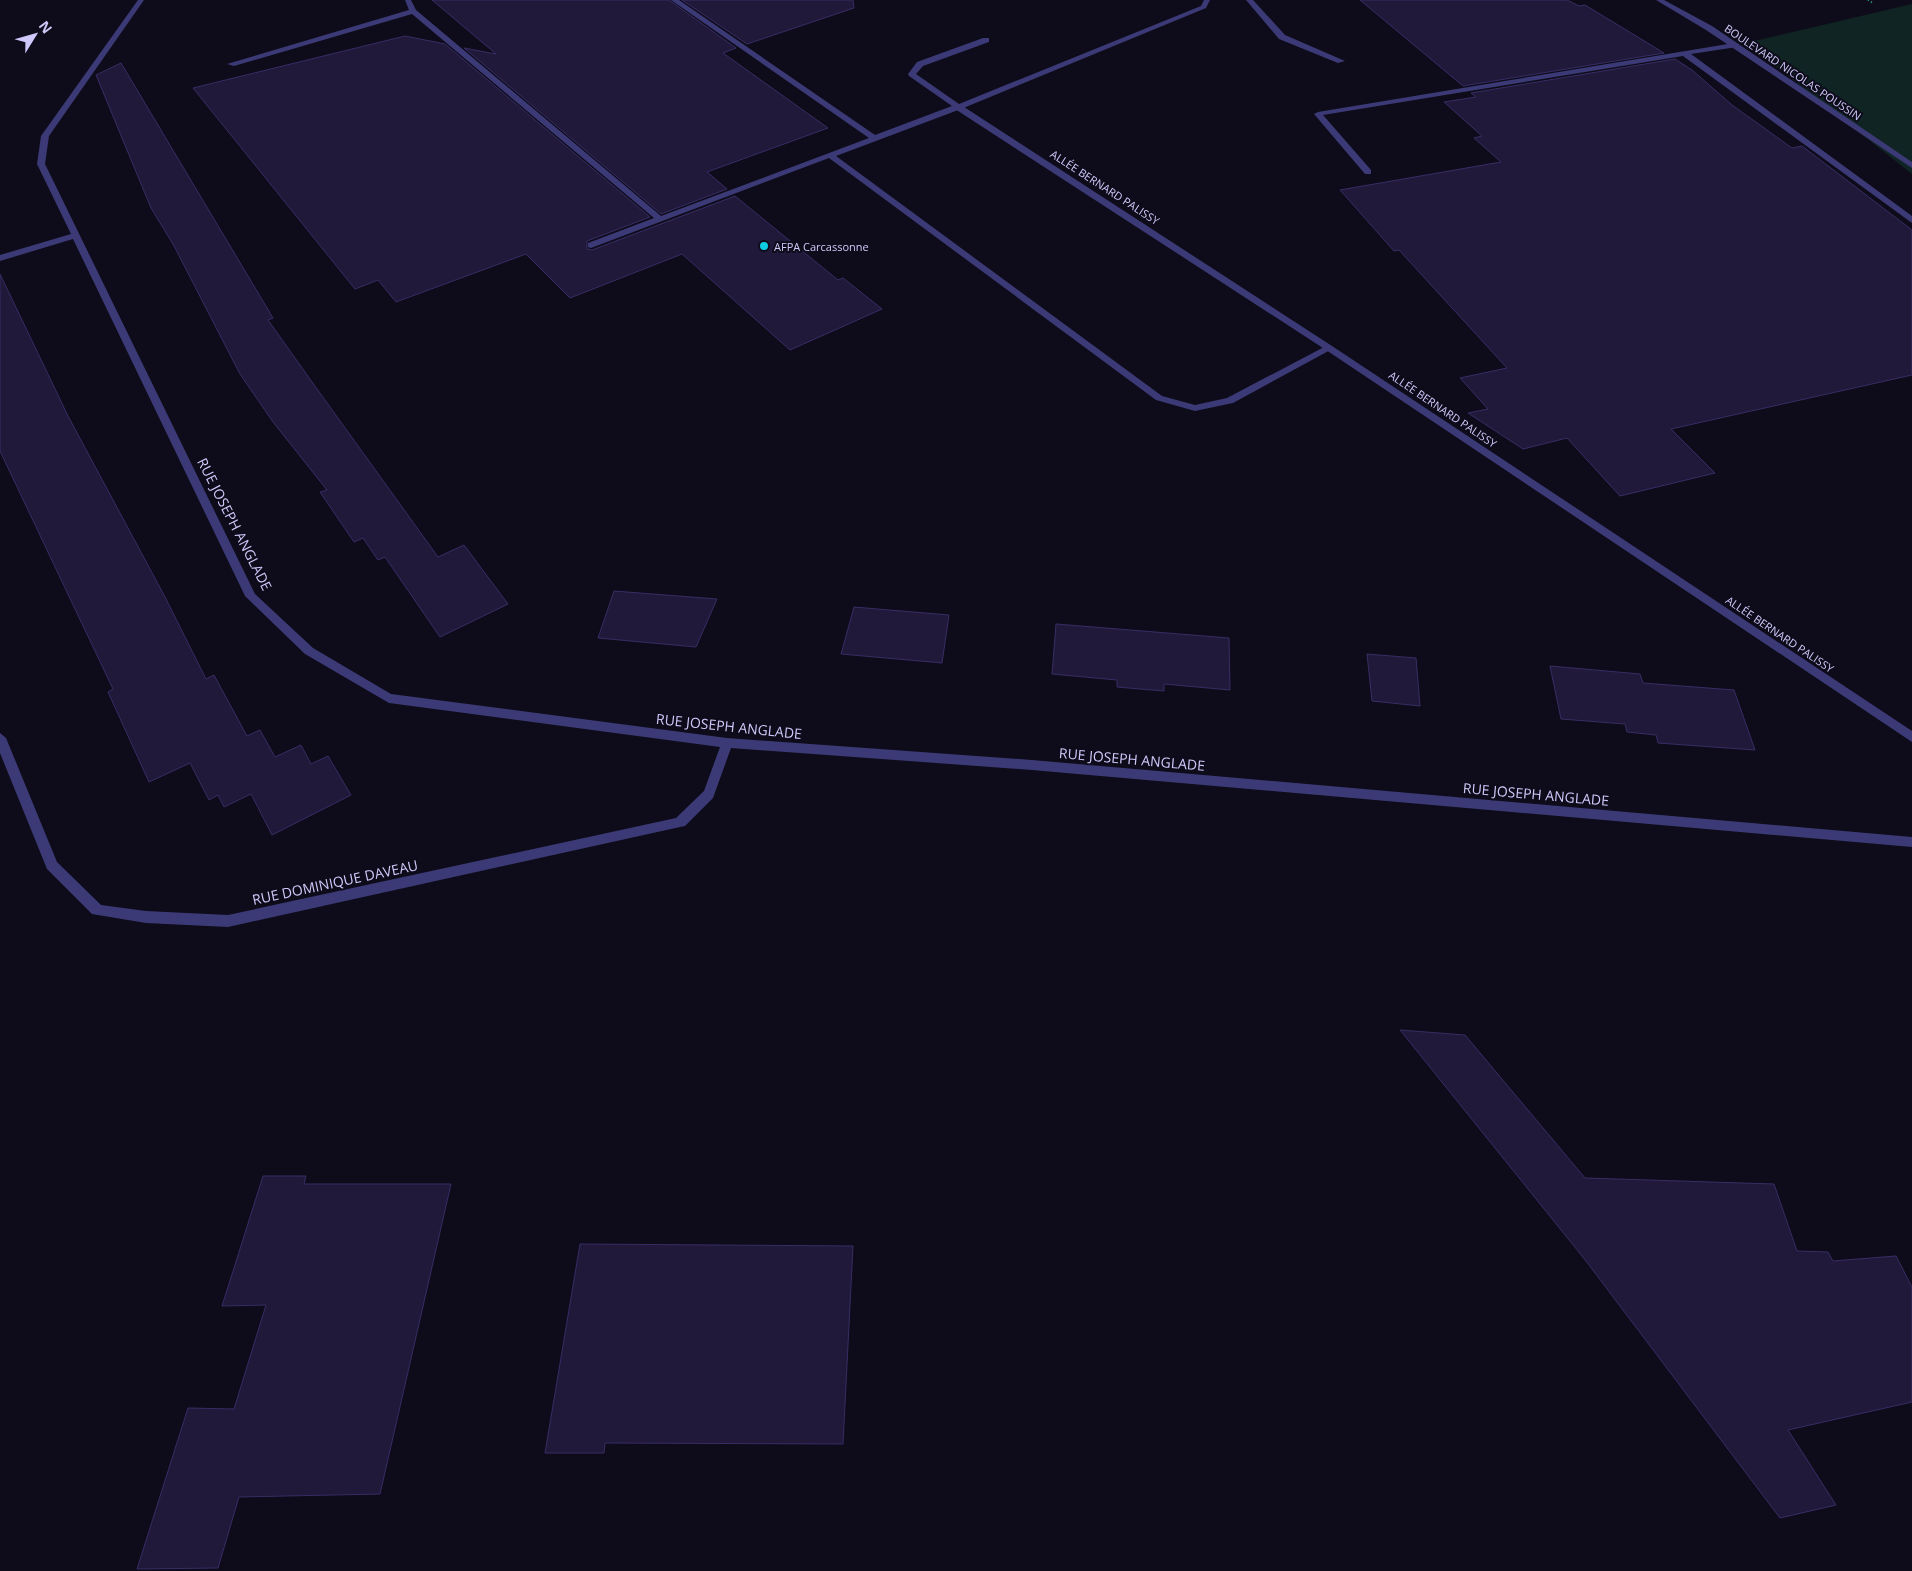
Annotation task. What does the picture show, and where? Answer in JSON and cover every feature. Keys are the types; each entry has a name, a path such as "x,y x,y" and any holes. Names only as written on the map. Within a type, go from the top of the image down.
{"street":[{"name":"RUE JOSEPH ANGLADE","path":"141,0 45,136 41,164 252,596 308,651 389,698 727,743 1032,765 1912,842"},
{"path":"408,0 413,11 659,218"},
{"path":"674,0 874,138"},
{"path":"591,245 958,106 1204,7 1207,0"},
{"path":"1249,0 1282,37 1341,60"},
{"name":"BOULEVARD NICOLAS POUSSIN","path":"1659,0 1734,45 1912,166"},
{"path":"231,64 413,11"},
{"name":"ALLÉE BERNARD PALISSY","path":"986,40 920,64 912,74 1329,348 1912,737"},
{"path":"1368,172 1318,114 1734,45"},
{"path":"1684,53 1912,220"},
{"path":"830,155 1159,398 1194,408 1230,401 1329,348"},
{"path":"0,258 75,236"},
{"name":"RUE DOMINIQUE DAVEAU","path":"0,738 52,866 96,910 146,918 228,921 680,822 709,794 727,743"}],"path":[{"path":"1868,0 1873,3"}],"green space":[{"path":"1912,4 1912,174 1746,43"}],"building":[{"path":"432,0 669,0 736,48 723,53 828,128 707,172 727,189 661,214 464,48 496,54"},
{"path":"682,0 853,0 854,8 747,44"},
{"path":"1360,0 1567,0 1579,6 1585,5 1664,53 1463,86"},
{"path":"405,36 445,44 650,217 587,241 587,249 592,250 735,196 838,280 843,278 882,309 790,350 682,254 570,298 526,254 396,302 378,280 355,289 193,88"},
{"path":"1675,59 1692,70 1732,105 1792,148 1802,146 1912,230 1912,375 1671,429 1715,473 1620,496 1567,438 1523,449 1468,413 1488,409 1460,378 1507,368 1399,250 1394,251 1340,190 1501,162 1474,138 1482,136 1444,102 1476,97 1471,93"},
{"path":"121,63 273,318 268,320 312,382 438,557 464,545 508,604 440,637 385,557 378,560 363,538 354,542 320,492 327,490 273,422 240,374 173,244 151,208 96,75"},
{"path":"0,274 68,416 165,597 206,679 214,675 247,736 260,730 275,757 301,745 311,764 328,756 351,795 272,835 251,794 224,807 218,795 209,800 190,763 149,782 108,692 113,689 0,451"},
{"path":"614,591 717,599 696,647 598,638"},
{"path":"854,607 949,615 942,663 841,654"},
{"path":"1056,624 1229,638 1230,690 1164,684 1164,691 1117,687 1117,680 1052,674"},
{"path":"1367,654 1416,658 1420,706 1372,701"},
{"path":"1550,666 1640,674 1643,683 1734,690 1755,750 1658,743 1656,735 1627,732 1625,724 1561,719"},
{"path":"1400,1030 1465,1035 1585,1178 1774,1184 1797,1251 1828,1252 1833,1261 1896,1256 1912,1287 1912,1402 1788,1430 1836,1505 1780,1518 1586,1261"},
{"path":"263,1176 306,1176 304,1184 451,1184 380,1494 239,1497 218,1568 137,1569 188,1408 234,1409 266,1305 222,1306"},
{"path":"580,1244 853,1246 843,1444 605,1443 604,1453 545,1453"}],"place":[{"name":"AFPA Carcassonne","path":"764,246"}]}
